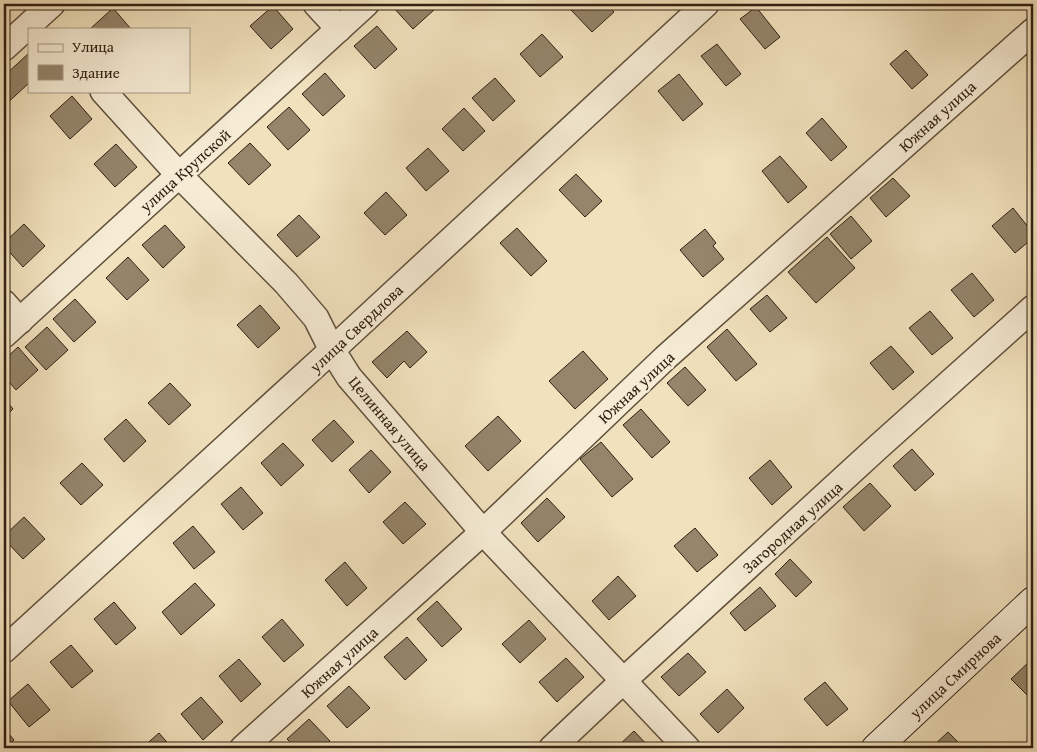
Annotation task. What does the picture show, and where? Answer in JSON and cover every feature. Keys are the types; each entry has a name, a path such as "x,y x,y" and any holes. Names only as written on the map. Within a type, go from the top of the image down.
{"street":[{"path":"316,4 339,29"},
{"name":"улица Крупской","path":"9,320 179,175 366,4"},
{"name":"улица Свердлова","path":"4,650 706,4"},
{"path":"30,28 45,17"},
{"path":"4,48 28,30"},
{"name":"Южная улица","path":"243,748 483,532 665,358 1033,31"},
{"name":"Целинная улица","path":"104,92 179,175 286,283 316,318 332,350 349,377 483,532 687,748"},
{"name":"Загородная улица","path":"552,748 623,681 1033,308"},
{"name":"улица Смирнова","path":"876,748 1030,609"}],"building":[{"path":"395,4 431,4 435,9 413,29 392,6"},
{"path":"578,4 607,4 614,12 592,32 571,10"},
{"path":"273,6 293,29 271,49 250,26"},
{"path":"756,7 780,37 765,49 740,19"},
{"path":"113,8 130,28 91,28"},
{"path":"377,26 397,49 375,69 354,46"},
{"path":"542,34 563,57 540,77 520,54"},
{"path":"1033,43 1033,62 1024,52"},
{"path":"717,44 741,74 726,86 701,56"},
{"path":"906,50 928,75 912,89 890,64"},
{"path":"28,54 28,84 4,106 4,76"},
{"path":"325,73 345,96 323,116 302,94"},
{"path":"679,74 703,104 683,121 658,91"},
{"path":"495,78 515,101 493,121 472,98"},
{"path":"72,96 92,119 70,139 50,116"},
{"path":"289,107 310,130 288,150 267,127"},
{"path":"464,108 485,131 463,151 442,129"},
{"path":"822,118 847,147 831,161 806,133"},
{"path":"250,143 271,165 249,185 228,163"},
{"path":"116,144 137,167 115,187 94,164"},
{"path":"428,148 449,171 426,191 406,168"},
{"path":"780,156 807,187 788,203 762,171"},
{"path":"576,174 602,201 585,217 559,190"},
{"path":"893,178 910,196 886,217 870,198"},
{"path":"386,192 407,215 385,235 364,213"},
{"path":"1013,208 1033,233 1033,238 1015,253 992,226"},
{"path":"299,215 320,237 297,257 277,235"},
{"path":"851,216 872,241 851,259 830,234"},
{"path":"24,224 45,246 23,267 4,246 4,243"},
{"path":"165,225 185,247 163,268 142,245"},
{"path":"517,228 547,261 531,276 500,243"},
{"path":"705,229 716,243 713,246 724,259 703,277 680,250"},
{"path":"827,237 855,268 816,303 788,272"},
{"path":"128,257 149,280 127,300 106,278"},
{"path":"972,273 994,300 974,317 951,290"},
{"path":"767,295 787,318 770,332 750,309"},
{"path":"75,299 96,322 74,342 53,319"},
{"path":"260,305 280,328 258,348 237,325"},
{"path":"930,311 953,338 932,355 909,328"},
{"path":"47,327 68,350 46,370 25,347"},
{"path":"727,329 757,364 736,381 707,347"},
{"path":"407,331 427,352 410,368 404,361 387,378 372,362"},
{"path":"891,346 914,372 893,390 870,363"},
{"path":"18,347 38,370 16,390 4,376 4,360"},
{"path":"583,351 608,379 575,409 549,381"},
{"path":"685,367 706,390 688,406 667,383"},
{"path":"170,383 191,405 169,425 148,403"},
{"path":"4,398 13,409 4,418"},
{"path":"641,409 670,442 652,458 623,425"},
{"path":"498,416 521,441 488,471 465,446"},
{"path":"126,419 146,441 124,462 104,439"},
{"path":"334,420 354,442 332,462 312,440"},
{"path":"601,442 633,479 612,497 580,459"},
{"path":"283,443 304,465 281,486 261,463"},
{"path":"912,449 934,474 915,491 893,466"},
{"path":"371,450 391,472 369,493 349,470"},
{"path":"770,460 792,487 772,505 749,478"},
{"path":"82,463 103,485 81,505 60,483"},
{"path":"870,483 891,506 864,531 843,507"},
{"path":"241,487 263,513 243,530 221,504"},
{"path":"547,498 565,517 538,542 521,523"},
{"path":"405,502 426,524 403,544 383,522"},
{"path":"24,517 45,539 23,559 4,539 4,536"},
{"path":"193,526 215,552 194,569 173,543"},
{"path":"695,528 718,555 697,572 674,546"},
{"path":"790,559 812,582 796,597 775,574"},
{"path":"345,562 367,588 347,606 325,580"},
{"path":"618,576 636,596 609,620 592,601"},
{"path":"195,583 215,605 181,635 162,612"},
{"path":"760,587 776,606 745,631 730,613"},
{"path":"437,601 462,629 442,647 417,619"},
{"path":"114,602 136,628 116,645 94,619"},
{"path":"282,619 304,645 284,662 262,637"},
{"path":"529,620 546,639 520,663 502,644"},
{"path":"407,637 427,660 405,680 384,657"},
{"path":"71,645 93,671 72,688 50,662"},
{"path":"688,653 706,672 679,696 661,677"},
{"path":"566,658 584,677 557,702 539,682"},
{"path":"1033,658 1033,701 1011,679"},
{"path":"239,659 261,684 241,702 219,676"},
{"path":"825,682 848,709 827,726 804,699"},
{"path":"28,684 50,710 29,727 8,701"},
{"path":"349,686 370,708 347,728 327,706"},
{"path":"727,689 744,708 718,733 700,714"},
{"path":"201,697 223,722 203,740 181,714"},
{"path":"309,719 330,741 323,748 296,748 287,739"},
{"path":"4,728 14,740 4,748"},
{"path":"634,731 650,748 616,748"},
{"path":"948,732 964,748 931,748"},
{"path":"159,733 172,748 142,748"}]}
